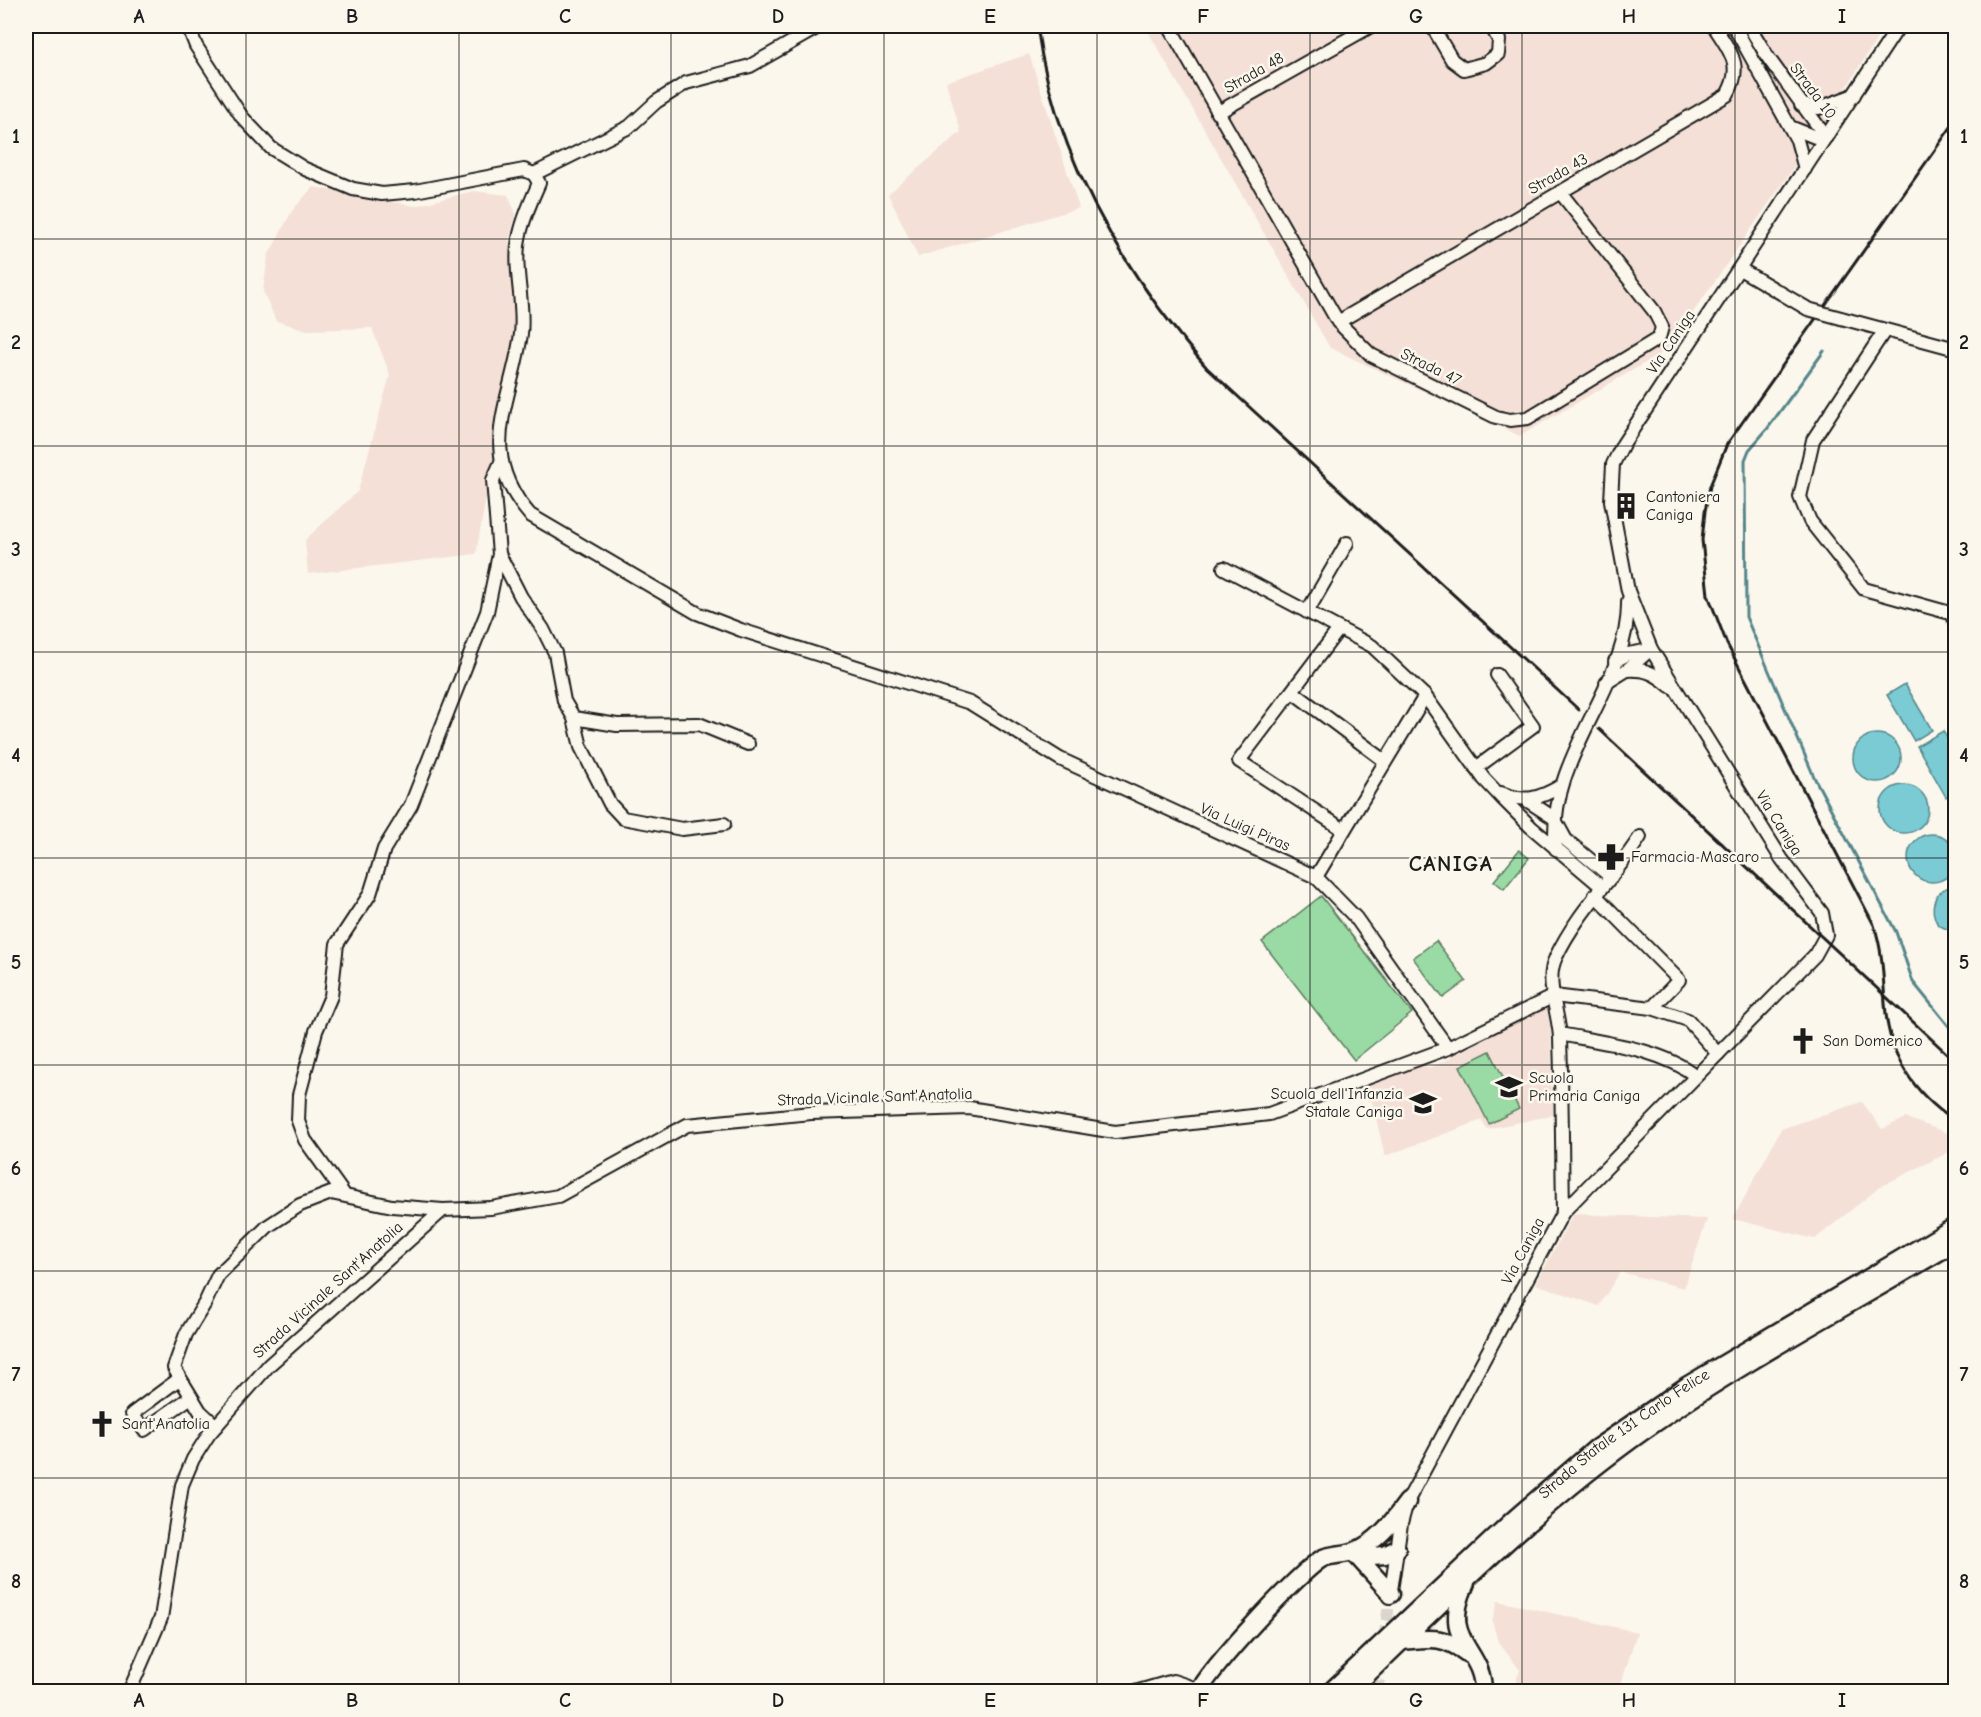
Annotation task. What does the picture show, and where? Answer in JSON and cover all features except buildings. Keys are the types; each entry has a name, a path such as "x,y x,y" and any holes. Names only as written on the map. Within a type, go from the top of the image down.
{"highway":[{"name":"Strada Statale 131 Carlo Felice","path":"1330,1692 1517,1525 1645,1430 1777,1340 1956,1226"},
{"name":"Strada Statale 131 Carlo Felice","path":"1777,1340 1956,1242"},
{"path":"1359,1552 1383,1534 1407,1502"},
{"name":"Strada Statale 131 Carlo Felice","path":"1348,1692 1468,1579 1517,1525"},
{"path":"1199,1690 1216,1665 1301,1577 1324,1558 1359,1552 1385,1555 1397,1549"},
{"path":"1359,1552 1391,1596"},
{"path":"1468,1579 1458,1602 1456,1619 1460,1635 1483,1682 1483,1692"},
{"path":"1402,1641 1438,1637 1452,1642 1471,1656"}],"street":[{"path":"188,26 196,46 242,117 271,148 305,169 354,189 382,194 415,191 524,170 534,174 539,183 519,234 521,334 505,398 500,437 501,462 493,480 499,554 487,612 411,805 384,849 370,894 337,944 331,996 316,1031 299,1095 298,1122 305,1140 343,1193"},
{"path":"534,174 628,127 657,102 686,83 750,66 820,26"},
{"name":"Strada 47","path":"1169,26 1338,322 1371,355 1496,417 1510,420 1528,418 1659,338 1662,327 1654,311 1560,192"},
{"name":"Strada 48","path":"1217,113 1371,26"},
{"path":"1432,26 1452,60 1464,69 1486,63 1498,54 1499,40 1491,26"},
{"name":"Strada 43","path":"1338,322 1727,95 1735,81 1737,67 1714,26"},
{"name":"Strada 10","path":"1734,26 1790,127 1815,137 1826,137"},
{"name":"Strada 10","path":"1749,26 1800,104 1814,117 1826,137"},
{"name":"Via Caniga","path":"1391,1596 1397,1549 1407,1502 1563,1212 1815,955 1824,940 1825,924 1822,913 1781,858 1652,649 1628,591 1611,501 1613,464 1623,444 1899,26"},
{"path":"1800,104 1819,108 1854,95"},
{"path":"1790,127 1797,140 1805,169"},
{"path":"1740,269 1808,309 1956,349"},
{"path":"1885,330 1813,440 1800,497 1810,521 1864,589 1950,613 1956,622"},
{"name":"Via Luigi Piras","path":"501,462 510,488 530,515 698,613 741,630 970,702 1060,759 1316,877 1356,918 1448,1048"},
{"path":"1307,612 1347,543"},
{"path":"499,554 521,597 543,629 555,653 564,701 574,718 581,747 610,804 623,818 682,828 724,824"},
{"path":"1224,568 1372,646 1425,696 1476,768 1495,790 1599,891 1679,980 1652,1008"},
{"path":"1556,849 1554,818 1561,786 1615,661 1629,619 1628,591"},
{"path":"1338,629 1293,692 1239,761 1344,830"},
{"path":"1615,661 1628,654 1652,649"},
{"path":"1606,683 1627,670 1652,649"},
{"path":"1627,670 1641,669 1656,673 1680,694"},
{"path":"1476,768 1533,726 1497,675"},
{"path":"1293,692 1385,761"},
{"path":"1316,877 1425,696"},
{"path":"574,718 617,725 699,724 748,744"},
{"path":"1495,790 1518,800 1528,801 1561,786"},
{"path":"1528,801 1554,818 1566,840 1611,877"},
{"path":"1525,821 1549,822 1554,818"},
{"path":"1563,1212 1560,1034 1551,972 1556,957 1599,891 1621,867 1640,837"},
{"path":"1554,996 1652,1008 1688,1020 1718,1054"},
{"name":"Strada Vicinale Sant'Anatolia","path":"179,1378 174,1368 186,1334 205,1304 218,1275 268,1226 300,1205 331,1193 343,1193 392,1206 443,1210 491,1208 558,1196 687,1125 811,1113 969,1108 1089,1129 1137,1131 1269,1114 1448,1048 1554,996"},
{"path":"1560,1034 1617,1045 1680,1063 1696,1076"},
{"name":"Strada Vicinale Sant'Anatolia","path":"129,1692 161,1618 182,1485 193,1459 216,1426 269,1365 297,1337 443,1210"},
{"path":"191,1397 144,1430 132,1414 179,1378 200,1411 216,1426"},
{"path":"1136,1692 1173,1681 1199,1690"}],"shaded area":[{"path":"1145,26 1885,26 1817,134 1667,350 1520,436 1330,348"},
{"path":"1029,54 1079,208 918,257 888,194 961,132 946,82"},
{"path":"313,187 415,206 473,191 508,195 516,214 509,240 515,295 514,338 476,554 308,574 305,540 358,491 390,375 372,328 307,330 276,321 263,291 268,256 292,211"},
{"path":"1550,1003 1553,1115 1487,1129 1482,1120 1385,1156 1368,1085 1420,1062 1429,1068 1451,1058 1448,1053"},
{"path":"1862,1102 1882,1129 1906,1118 1953,1135 1955,1149 1880,1187 1815,1239 1733,1219 1781,1129"},
{"path":"1573,1214 1707,1219 1684,1288 1620,1272 1599,1306 1536,1284"},
{"path":"1498,1601 1637,1632 1619,1691 1512,1691 1520,1670 1498,1642 1492,1621"}],"green space":[{"path":"1519,850 1529,858 1504,889 1494,881"},
{"path":"1321,896 1412,1013 1354,1060 1262,942"},
{"path":"1436,941 1466,981 1443,998 1413,958"},
{"path":"1490,1051 1519,1109 1489,1124 1460,1066"}],"water":[{"path":"1905,684 1932,730 1914,741 1887,695"},
{"path":"1943,731 1955,752 1955,791 1946,797 1917,746"},
{"path":"1877,734 1894,741 1901,758 1894,775 1877,782 1860,775 1853,758 1860,741"},
{"path":"1904,785 1921,792 1928,809 1921,826 1904,833 1887,826 1880,809 1887,792"},
{"path":"1932,834 1949,841 1956,858 1949,875 1932,882 1915,875 1908,858 1915,841"},
{"path":"1955,886 1955,933 1938,925 1933,906 1942,891"}],"waterway":[{"path":"1824,351 1768,428 1749,450 1745,460 1746,617 1815,779 1896,932 1913,982 1956,1035"}],"tunnel":[{"path":"1377,1692 1390,1597"}],"railway":[{"path":"1037,26 1046,74 1059,120 1076,165 1120,251 1176,330 1207,368 1579,710"},
{"path":"1956,120 1727,444 1710,486 1702,540 1708,595 1727,644 1874,925 1881,954 1887,1022 1897,1056 1915,1086 1927,1099 1956,1122"},
{"path":"1599,729 1956,1062"}],"place":[{"name":"Cantoniera Caniga","path":"1626,506"},
{"name":"Farmacia Mascaro","path":"1611,857"},
{"name":"San Domenico","path":"1803,1041"},
{"name":"Scuola Primaria Caniga","path":"1509,1087"},
{"name":"Scuola dell'Infanzia Statale Caniga","path":"1423,1103"},
{"name":"Sant'Anatolia","path":"102,1424"}],"district":[{"name":"CANIGA","path":"1451,864"}]}
